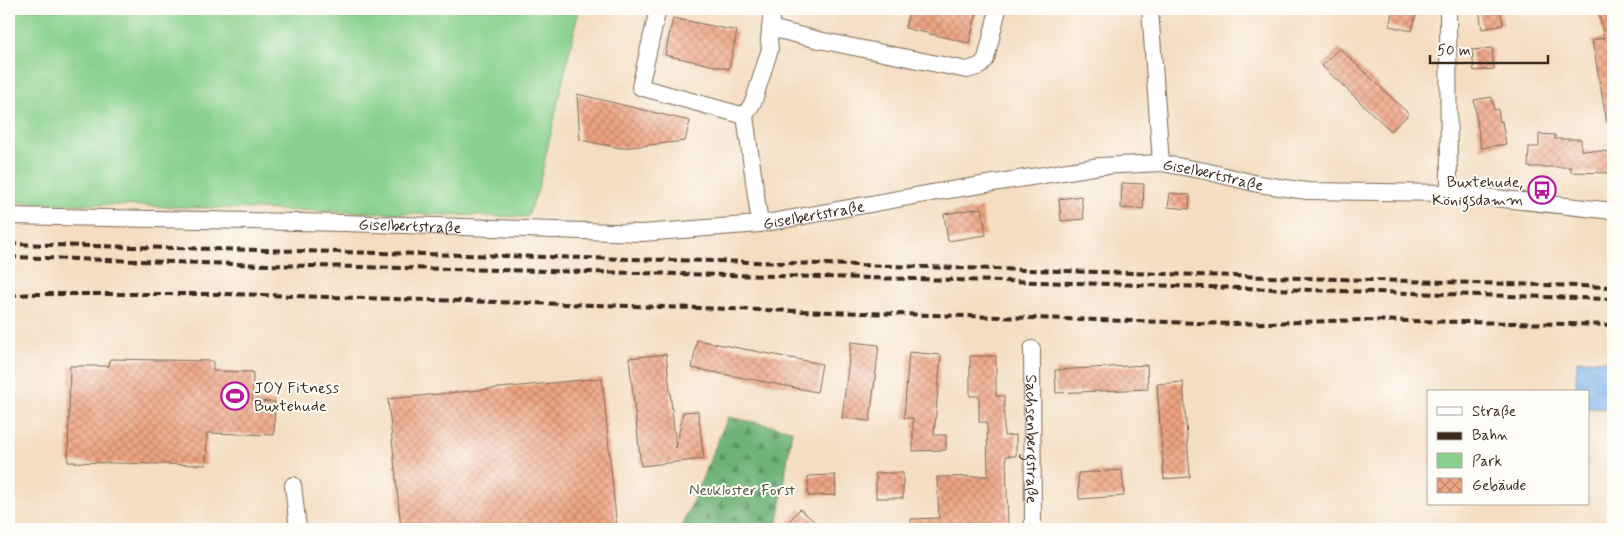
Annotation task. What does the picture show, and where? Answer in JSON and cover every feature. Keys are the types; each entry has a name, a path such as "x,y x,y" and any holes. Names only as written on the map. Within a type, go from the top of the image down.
{"street":[{"path":"658,9 640,88 745,116"},
{"path":"760,224 745,116 754,100 770,49 772,9"},
{"path":"770,28 819,40 967,70 980,66 986,59 998,9"},
{"path":"1150,9 1161,163"},
{"path":"1448,9 1449,193"},
{"name":"Giselbertstraße","path":"9,216 343,223 642,233 760,224 931,193 1100,166 1161,163 1258,184 1307,191 1449,193 1613,211"},
{"name":"Sachsenbergstraße","path":"1032,349 1033,529"},
{"path":"293,485 298,529"}],"green space":[{"path":"9,9 579,9 538,190 527,217 9,202"},
{"name":"Neukloster Forst","path":"728,417 792,430 777,529 681,529"}],"water":[{"path":"1577,360 1613,361 1613,409 1590,408 1590,390 1576,390"}],"building":[{"path":"910,9 978,9 969,43 905,28"},
{"path":"1393,9 1417,10 1412,31 1389,26"},
{"path":"1479,9 1500,9 1503,25 1482,29"},
{"path":"1598,9 1613,9 1613,121 1607,122 1592,40 1604,38"},
{"path":"673,18 737,31 729,69 665,55"},
{"path":"1339,48 1409,114 1391,131 1322,66"},
{"path":"1492,48 1494,69 1474,71 1472,50"},
{"path":"577,94 690,121 685,141 621,148 580,140"},
{"path":"1492,97 1494,110 1498,109 1500,122 1502,121 1506,144 1481,148 1474,100"},
{"path":"1539,134 1555,135 1555,139 1581,139 1581,150 1613,152 1613,173 1571,172 1571,167 1528,167 1529,147 1539,147"},
{"path":"1122,183 1144,184 1143,209 1121,208"},
{"path":"1170,193 1190,195 1189,209 1168,207"},
{"path":"1081,196 1084,219 1061,221 1059,199"},
{"path":"982,208 986,235 948,241 944,214"},
{"path":"697,340 822,364 817,392 692,368"},
{"path":"851,342 879,345 870,421 842,418"},
{"path":"909,352 941,355 934,435 946,435 946,450 913,451 913,418 904,418"},
{"path":"666,354 676,448 683,412 698,411 704,459 641,466 629,358"},
{"path":"970,356 996,356 996,396 1004,396 1004,436 1016,435 1016,456 1006,456 1008,529 912,529 911,519 939,518 937,477 988,476 987,422 979,422 979,396 970,396"},
{"path":"110,359 213,361 213,371 253,372 252,401 275,402 274,435 207,433 206,465 68,462 70,366 109,366"},
{"path":"1147,365 1148,389 1056,393 1055,370"},
{"path":"602,378 617,529 401,529 388,399"},
{"path":"1183,382 1190,477 1164,479 1157,384"},
{"path":"1122,470 1124,496 1079,499 1078,473"},
{"path":"876,473 903,473 903,498 876,498"},
{"path":"835,475 836,495 808,496 808,476"},
{"path":"800,509 823,529 782,529"}],"railway":[{"path":"9,244 753,262 1613,287"},
{"path":"9,257 267,265 1005,281 1613,299"},
{"path":"9,296 31,294 228,294 1233,324 1364,320 1613,325"}],"place":[{"name":"Buxtehude, Königsdamm","path":"1542,190"},
{"name":"JOY Fitness Buxtehude","path":"235,396"}]}
